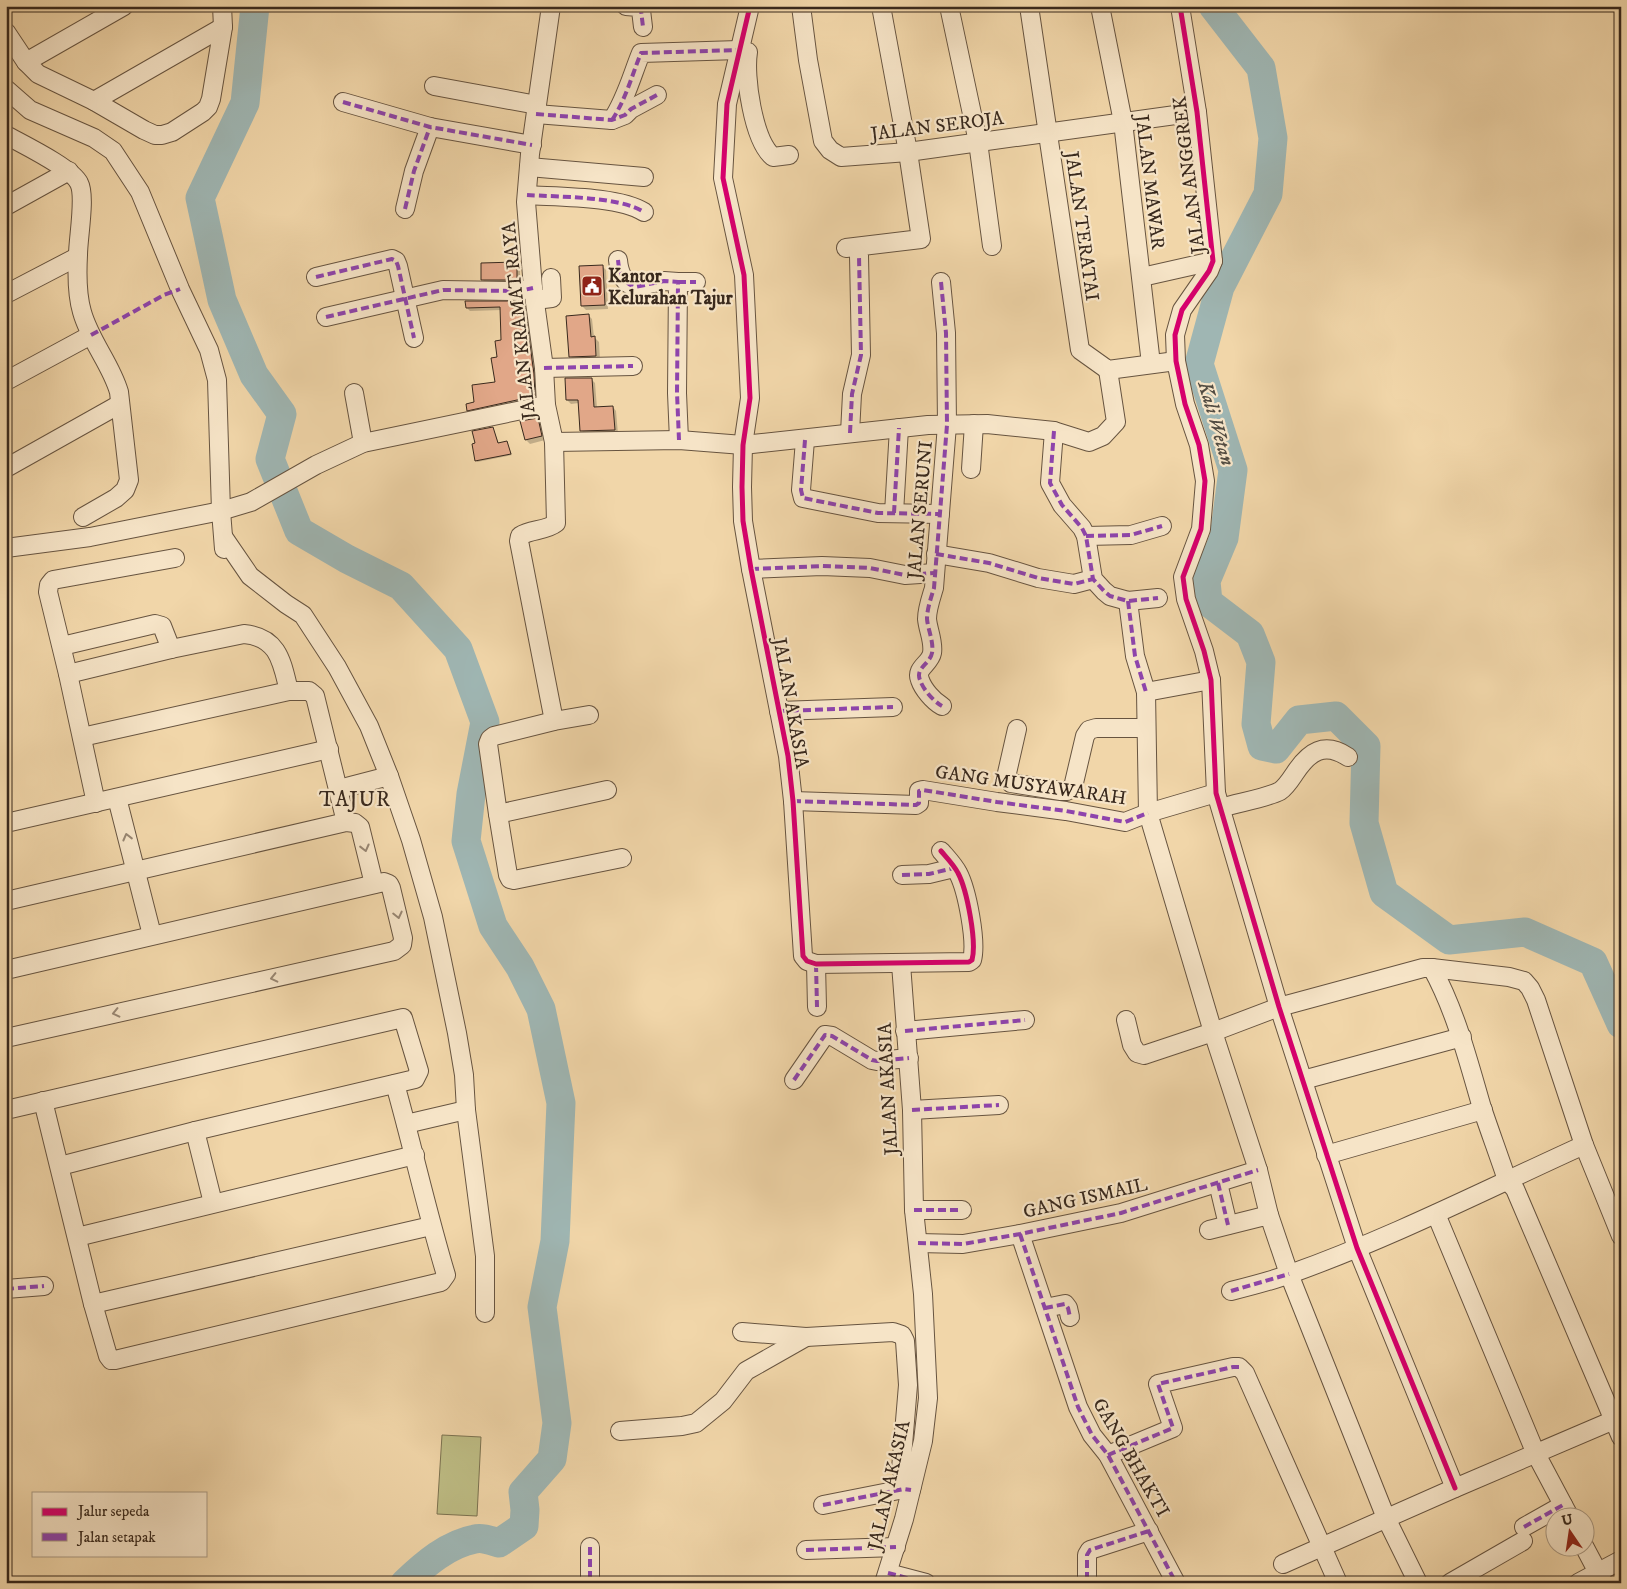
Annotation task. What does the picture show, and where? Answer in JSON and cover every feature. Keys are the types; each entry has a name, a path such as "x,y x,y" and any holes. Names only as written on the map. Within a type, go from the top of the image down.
{"street":[{"path":"26,62 124,6"},
{"path":"6,32 26,62 38,74 94,101 144,130 155,135 162,135 172,132 208,107 223,28 222,6"},
{"name":"JALAN KRAMAT RAYA","path":"551,6 536,110 527,195 534,294 544,368 546,405 554,442 679,440 743,445 805,440 850,432 974,424 1054,431 1089,442 1103,436 1116,422 1108,370"},
{"path":"626,6 638,7 641,10 643,27"},
{"path":"750,6 741,60 756,124 764,146 773,156 789,156"},
{"path":"741,60 757,6"},
{"name":"JALAN SEROJA","path":"801,6 808,60 823,141 830,150 841,157 908,152 1197,112"},
{"path":"850,432 852,394 862,355 853,252 921,239 908,152 881,6"},
{"path":"949,6 978,142 992,246"},
{"name":"JALAN TERATAI","path":"1029,6 1080,350 1108,370"},
{"name":"JALAN MAWAR","path":"1100,6 1123,122 1151,364"},
{"name":"JALAN ANGGREK","path":"1180,6 1197,112 1213,261 1209,271 1182,310 1175,335 1176,361 1185,404 1199,445 1205,481 1201,530 1183,577 1186,599 1204,651 1211,680 1218,801 1279,1007 1356,1248 1455,1488"},
{"path":"94,101 223,28"},
{"path":"612,120 624,100 641,53 741,60"},
{"name":"JALAN AKASIA","path":"741,60 727,104 723,178 744,275 750,398 743,445 743,521 788,756 793,801 803,956 807,962 816,964"},
{"path":"434,86 536,110 612,120 625,115 645,100 657,95"},
{"path":"6,89 30,110 94,138 113,151 140,192 180,289 209,350 217,380 221,511 224,538 250,576 269,592 303,615 337,667 369,726 384,774 411,840 435,926 457,1033 464,1075 466,1110 485,1256 485,1313"},
{"path":"343,102 430,127 532,145"},
{"path":"405,209 414,172 430,127"},
{"path":"6,135 69,172 79,182 82,195 77,257 82,312 91,335 115,379 120,404 129,480 125,490 116,498 83,517"},
{"path":"529,167 644,177"},
{"path":"6,206 69,172"},
{"path":"527,195 619,203 635,206 644,212"},
{"path":"6,294 77,257"},
{"path":"316,277 392,259 396,261 414,338"},
{"path":"618,260 622,276 630,285 635,286 664,281 696,282"},
{"path":"1142,277 1213,261"},
{"path":"326,317 443,290 519,291 552,298 551,278"},
{"path":"678,282 677,393 679,440"},
{"name":"JALAN SERUNI","path":"942,282 946,333 947,425 935,573 928,620 933,649 932,656 920,668 919,675 920,680 932,699 942,706"},
{"path":"6,381 91,335"},
{"path":"1108,370 1176,361"},
{"path":"544,368 633,366"},
{"path":"354,393 363,443"},
{"path":"6,468 120,404"},
{"path":"6,548 90,537 221,511 251,502 316,465 363,443 546,405"},
{"path":"971,469 974,424"},
{"path":"894,513 900,428"},
{"path":"1054,431 1050,483 1062,505 1082,528 1086,536 1093,579 1110,596 1128,602 1158,598"},
{"path":"805,440 801,490 803,498 878,513 940,514"},
{"path":"554,442 556,522 552,526 526,532 520,536 519,541 554,721"},
{"path":"1086,536 1131,535 1162,526"},
{"path":"936,554 989,563 1047,580 1074,584 1093,579"},
{"path":"96,802 62,646 48,592 49,585 54,580 175,558"},
{"path":"751,569 822,566 870,568 905,575 935,573"},
{"path":"1128,602 1135,656 1146,692 1148,813 1213,1032 1258,1170 1269,1215 1289,1274 1386,1518 1418,1583"},
{"path":"62,646 155,624 162,626 171,649"},
{"path":"68,674 171,649 244,634 255,635 271,645 280,657 289,691"},
{"path":"1146,692 1211,680"},
{"path":"82,737 289,691 309,691 315,696 346,822"},
{"path":"779,711 893,706"},
{"path":"589,715 554,721 494,736 490,739 488,744 510,879 514,880 622,858"},
{"path":"1018,729 1007,773 1008,778 1012,783 1067,791 1073,787 1089,730 1096,728 1146,728"},
{"path":"6,823 329,749"},
{"path":"1148,813 1280,790 1305,760 1322,749 1332,749 1348,756"},
{"path":"337,783 384,774"},
{"path":"498,814 607,790"},
{"name":"GANG MUSYAWARAH","path":"793,801 918,804 920,792 923,790 1066,811 1124,822 1148,813"},
{"path":"117,798 152,935"},
{"path":"6,901 346,822 355,823 360,827 374,884"},
{"path":"817,1007 816,964 901,964 972,960 973,940 967,903 958,873 941,851"},
{"path":"902,875 929,874 954,868"},
{"path":"6,970 384,882 389,884 391,888 403,938 402,945 394,951 6,1038"},
{"name":"JALAN AKASIA","path":"886,1578 912,1488 923,1441 928,1398 924,1304 914,1210 912,1110 901,964"},
{"path":"1126,1020 1132,1045 1137,1053 1144,1055 1279,1007 1423,968 1524,981 1536,1000 1584,1145 1621,1236"},
{"path":"1432,968 1462,1037 1483,1110 1507,1180 1515,1189 1617,1418 1621,1436"},
{"path":"6,1110 403,1018 419,1071 415,1079 195,1131 60,1166"},
{"path":"905,1031 1025,1020"},
{"path":"794,1080 824,1035 832,1036 872,1060 909,1058"},
{"path":"1303,1080 1462,1037"},
{"path":"43,1101 92,1304 108,1356 111,1360 114,1360 441,1282 446,1275 431,1226 415,1155 395,1084"},
{"path":"912,1110 999,1105"},
{"path":"406,1124 466,1110"},
{"path":"1326,1155 1483,1110"},
{"path":"195,1131 214,1203"},
{"path":"1231,1292 1289,1274 1356,1248 1436,1214 1584,1145"},
{"path":"77,1237 415,1155"},
{"name":"GANG ISMAIL","path":"918,1243 962,1244 1020,1234 1121,1212 1258,1170"},
{"path":"1218,1183 1228,1225"},
{"path":"914,1210 962,1210"},
{"path":"1436,1214 1536,1454 1563,1506"},
{"path":"1209,1230 1269,1215"},
{"path":"92,1304 431,1226"},
{"name":"GANG BHAKTI","path":"1020,1234 1078,1407 1092,1435 1108,1455 1176,1583"},
{"path":"6,1289 44,1286"},
{"path":"1045,1308 1065,1304 1067,1305 1070,1317"},
{"path":"742,1332 806,1337 894,1332 902,1335 905,1341 908,1385 901,1469 912,1488 823,1504"},
{"path":"620,1431 682,1426 696,1423 723,1401 746,1371 806,1337"},
{"path":"1108,1455 1174,1428 1158,1384 1239,1367 1245,1373 1338,1583"},
{"path":"1283,1564 1617,1418"},
{"path":"1450,1583 1524,1534 1544,1523"},
{"path":"1087,1580 1087,1555 1090,1550 1150,1531"},
{"path":"590,1547 590,1583"},
{"path":"806,1550 896,1547"},
{"path":"1589,1556 1601,1577"},
{"path":"1578,1583 1601,1577 1621,1560"},
{"path":"886,1578 926,1583"}],"shaded area":[{"path":"442,1435 481,1437 477,1516 437,1514"}],"building":[{"path":"517,262 517,280 481,280 481,263"},
{"name":"Kantor Kelurahan Tajur","path":"603,265 605,305 581,306 579,266"},
{"path":"465,301 524,301 534,374 535,396 467,411 466,404 474,402 472,385 495,382 491,358 497,357 495,341 501,340 500,307 466,308"},
{"path":"589,314 591,337 595,336 596,356 569,357 566,316"},
{"path":"565,378 592,378 594,407 613,406 615,430 580,431 578,400 566,400"},
{"path":"538,418 542,436 525,440 520,421"},
{"path":"493,427 498,443 507,441 511,454 475,461 472,444 475,443 472,431"}],"waterway":[{"path":"255,6 245,103 200,198 222,300 254,375 282,414 270,459 299,531 347,559 401,586 458,649 485,722 471,794 466,841 493,926 520,967 541,1009 561,1103 555,1241 542,1307 557,1423 552,1459 523,1492 524,1526 499,1543 478,1539 455,1545 429,1562 405,1583"},
{"name":"Kali Wetan","path":"1213,6 1261,68 1273,138 1268,194 1220,287 1199,364 1233,470 1224,538 1206,581 1208,602 1250,634 1261,662 1256,724 1262,746 1276,749 1299,720 1336,716 1366,746 1364,823 1384,893 1449,940 1525,932 1593,962 1621,1024"}],"marked path":[{"path":"626,6 638,7 641,10 643,27"},
{"path":"612,120 625,95 641,53 739,50"},
{"path":"536,114 612,120 625,115 631,109 657,95"},
{"path":"343,102 430,127 532,145"},
{"path":"405,209 414,171 430,127"},
{"path":"527,195 604,200 633,207 644,212"},
{"path":"850,433 852,394 861,355 859,256"},
{"path":"316,277 392,259 396,261 414,338"},
{"path":"618,260 622,276 627,283 635,287 664,281 678,282 677,393 679,440"},
{"path":"678,282 696,282"},
{"path":"941,282 946,333 947,425 934,588 927,615 932,653 919,672 919,676 926,691 942,706"},
{"path":"326,317 443,290 519,291 533,288"},
{"path":"91,335 164,295 180,289"},
{"path":"544,368 633,366"},
{"path":"894,513 899,428"},
{"path":"1054,431 1050,483 1062,505 1082,528 1086,536 1093,579 1110,596 1128,601 1158,598"},
{"path":"805,440 801,490 803,498 878,513 940,514"},
{"path":"1086,536 1131,535 1162,526"},
{"path":"936,554 989,563 1038,578 1074,584 1093,579"},
{"path":"751,569 822,566 870,568 905,575 935,573"},
{"path":"1128,601 1135,656 1146,692"},
{"path":"779,711 893,707"},
{"path":"793,801 916,805 919,803 919,791 923,790 1066,811 1125,822 1148,813"},
{"path":"902,875 929,874 954,868"},
{"path":"816,964 817,1007"},
{"path":"905,1031 1025,1020"},
{"path":"794,1080 825,1035 832,1036 872,1060 909,1058"},
{"path":"912,1110 999,1105"},
{"path":"918,1243 963,1244 1121,1213 1258,1170"},
{"path":"1218,1183 1228,1225"},
{"path":"914,1210 962,1210"},
{"path":"1020,1234 1078,1407 1092,1435 1108,1455 1176,1583"},
{"path":"1231,1291 1289,1274"},
{"path":"6,1289 44,1286"},
{"path":"1045,1308 1065,1304 1070,1317"},
{"path":"1108,1455 1173,1428 1158,1384 1239,1367"},
{"path":"823,1505 904,1489 911,1490"},
{"path":"1524,1527 1563,1505"},
{"path":"1087,1580 1087,1555 1090,1550 1149,1531"},
{"path":"590,1547 590,1583"},
{"path":"806,1550 896,1547"},
{"path":"888,1573 926,1583"}],"cycle path":[{"path":"750,6 727,104 723,178 744,275 750,398 743,445 743,521 788,756 793,801 803,956 807,961 816,964 969,962 972,960 972,929 965,891 956,870 941,851"},
{"path":"1180,6 1197,112 1213,261 1209,271 1182,310 1175,335 1176,361 1185,404 1199,445 1205,481 1201,529 1183,577 1186,599 1204,651 1211,680 1216,793 1279,1007 1357,1248 1455,1488"}],"place":[{"name":"Kantor Kelurahan Tajur","path":"592,286"}],"district":[{"name":"TAJUR","path":"355,799"}]}
